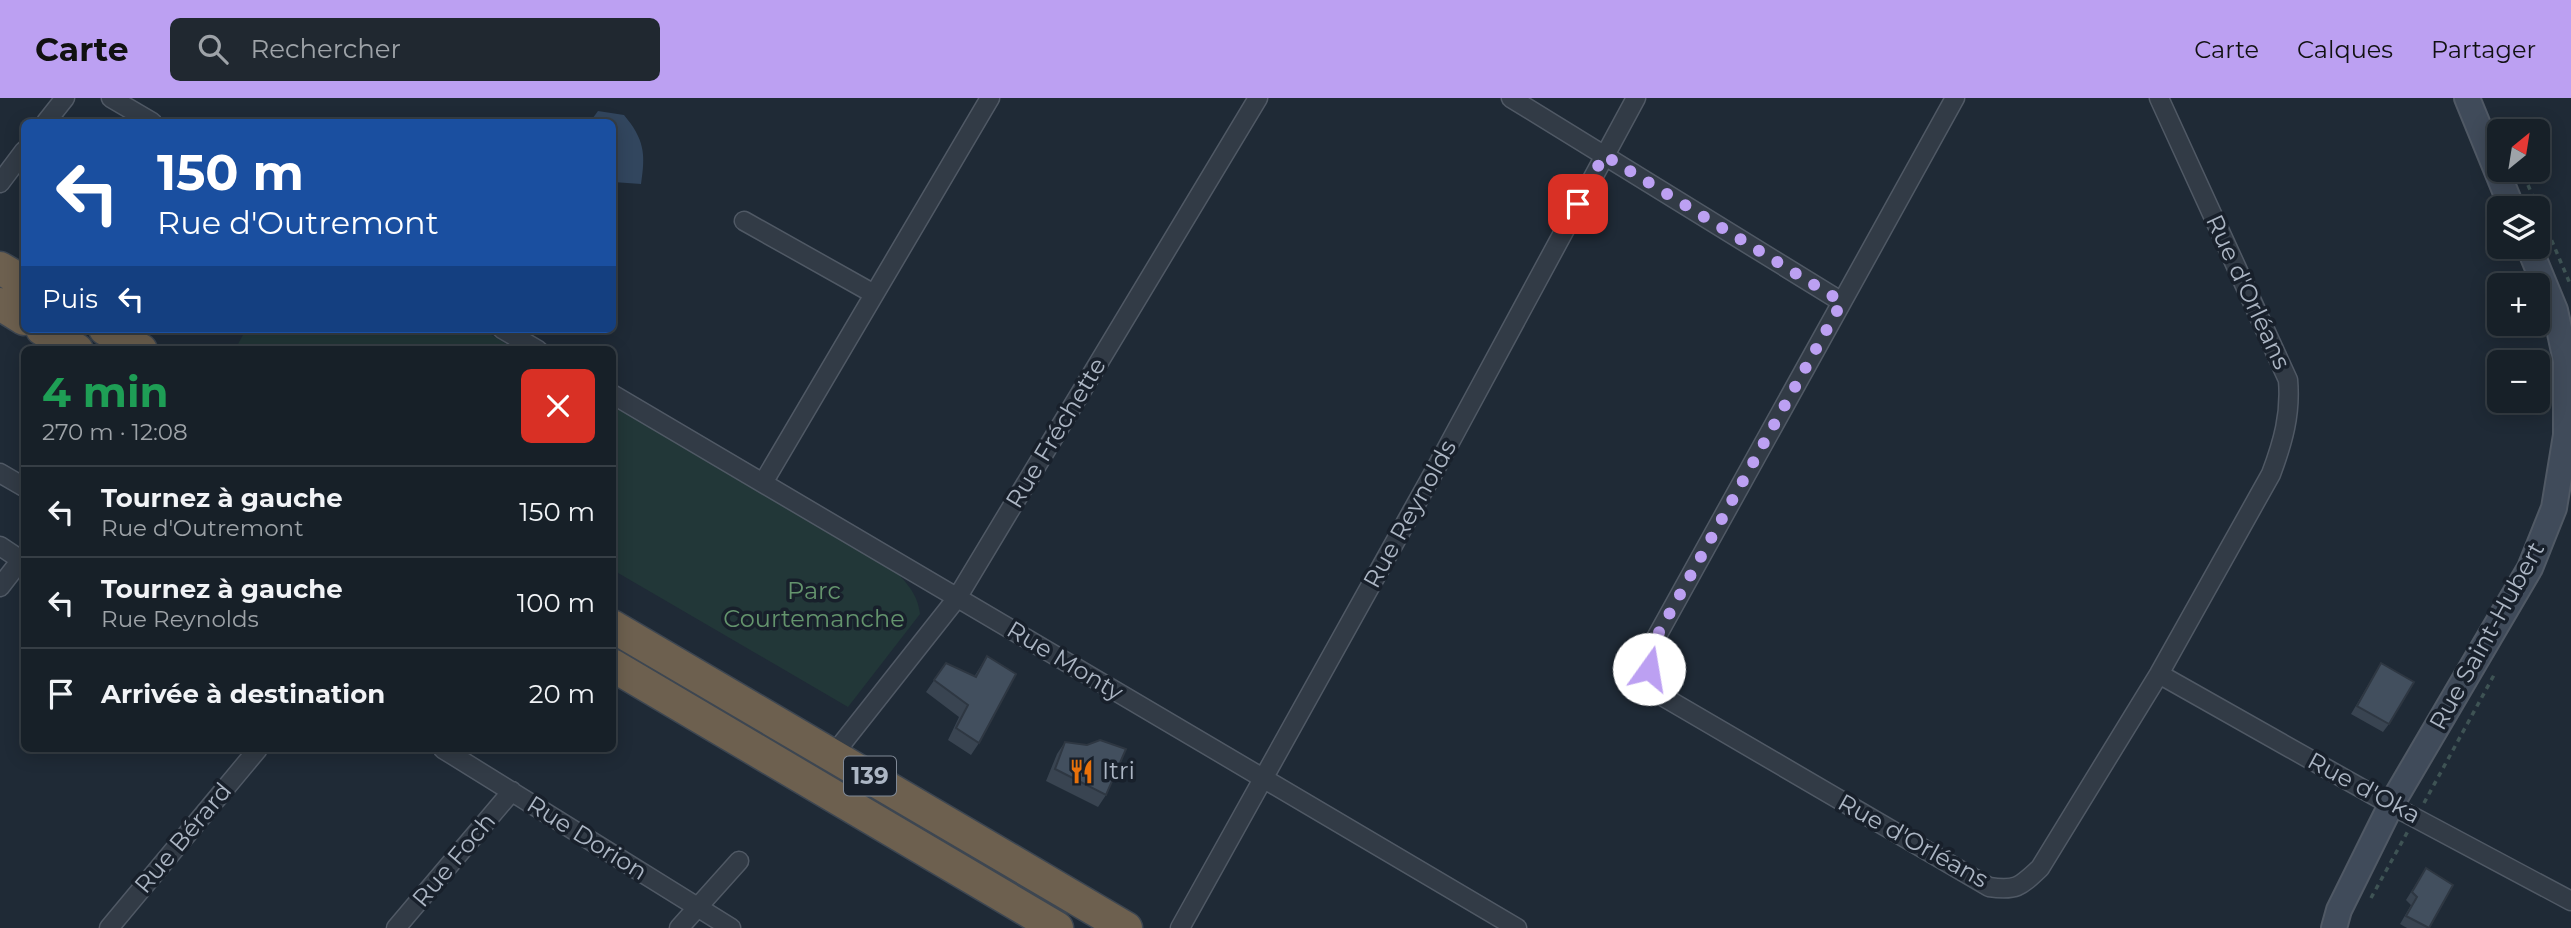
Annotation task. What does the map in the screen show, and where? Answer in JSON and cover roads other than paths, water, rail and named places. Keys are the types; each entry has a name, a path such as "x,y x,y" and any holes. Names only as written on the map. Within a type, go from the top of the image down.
{"highway":[{"path":"0,268 21,280"},
{"path":"0,304 21,317"},
{"path":"49,333 71,346"},
{"path":"112,333 134,346"},
{"name":"139","path":"616,627 1126,928"},
{"name":"139","path":"616,667 1057,928"}],"street":[{"path":"48,119 65,98"},
{"path":"111,98 147,119"},
{"path":"763,483 990,98"},
{"name":"Rue Fréchette","path":"833,755 957,598 1258,98"},
{"path":"1511,98 1842,302"},
{"name":"Rue Reynolds","path":"1180,928 1636,98"},
{"name":"Rue d'Orléans","path":"1955,98 1652,645 1649,669 1662,696 1989,887 2011,890 2024,884 2040,868 2159,674 2272,474 2290,407 2288,380 2159,98"},
{"path":"2467,98 2507,196"},
{"path":"0,183 21,155"},
{"path":"744,221 874,294"},
{"name":"Rue Saint-Hubert","path":"2334,928 2339,910 2391,805 2529,568 2554,508 2566,435 2567,361 2563,309 2536,259"},
{"path":"509,333 531,346"},
{"name":"Rue Monty","path":"616,396 1517,928"},
{"path":"0,472 21,485"},
{"path":"0,546 21,557"},
{"path":"0,587 21,561"},
{"name":"Rue d'Oka","path":"2159,674 2391,805 2417,816 2571,901"},
{"name":"Rue Bérard","path":"108,928 255,752"},
{"name":"Rue Dorion","path":"448,752 731,928"},
{"name":"Rue Foch","path":"396,928 512,791"},
{"path":"679,928 738,862"}],"water":[{"path":"598,111 624,115 636,132 642,147 641,184 616,182 616,119 592,119"}],"place":[{"name":"Itri","path":"1082,771"}],"park label":[{"name":"Parc Courtemanche","path":"814,605"}]}
